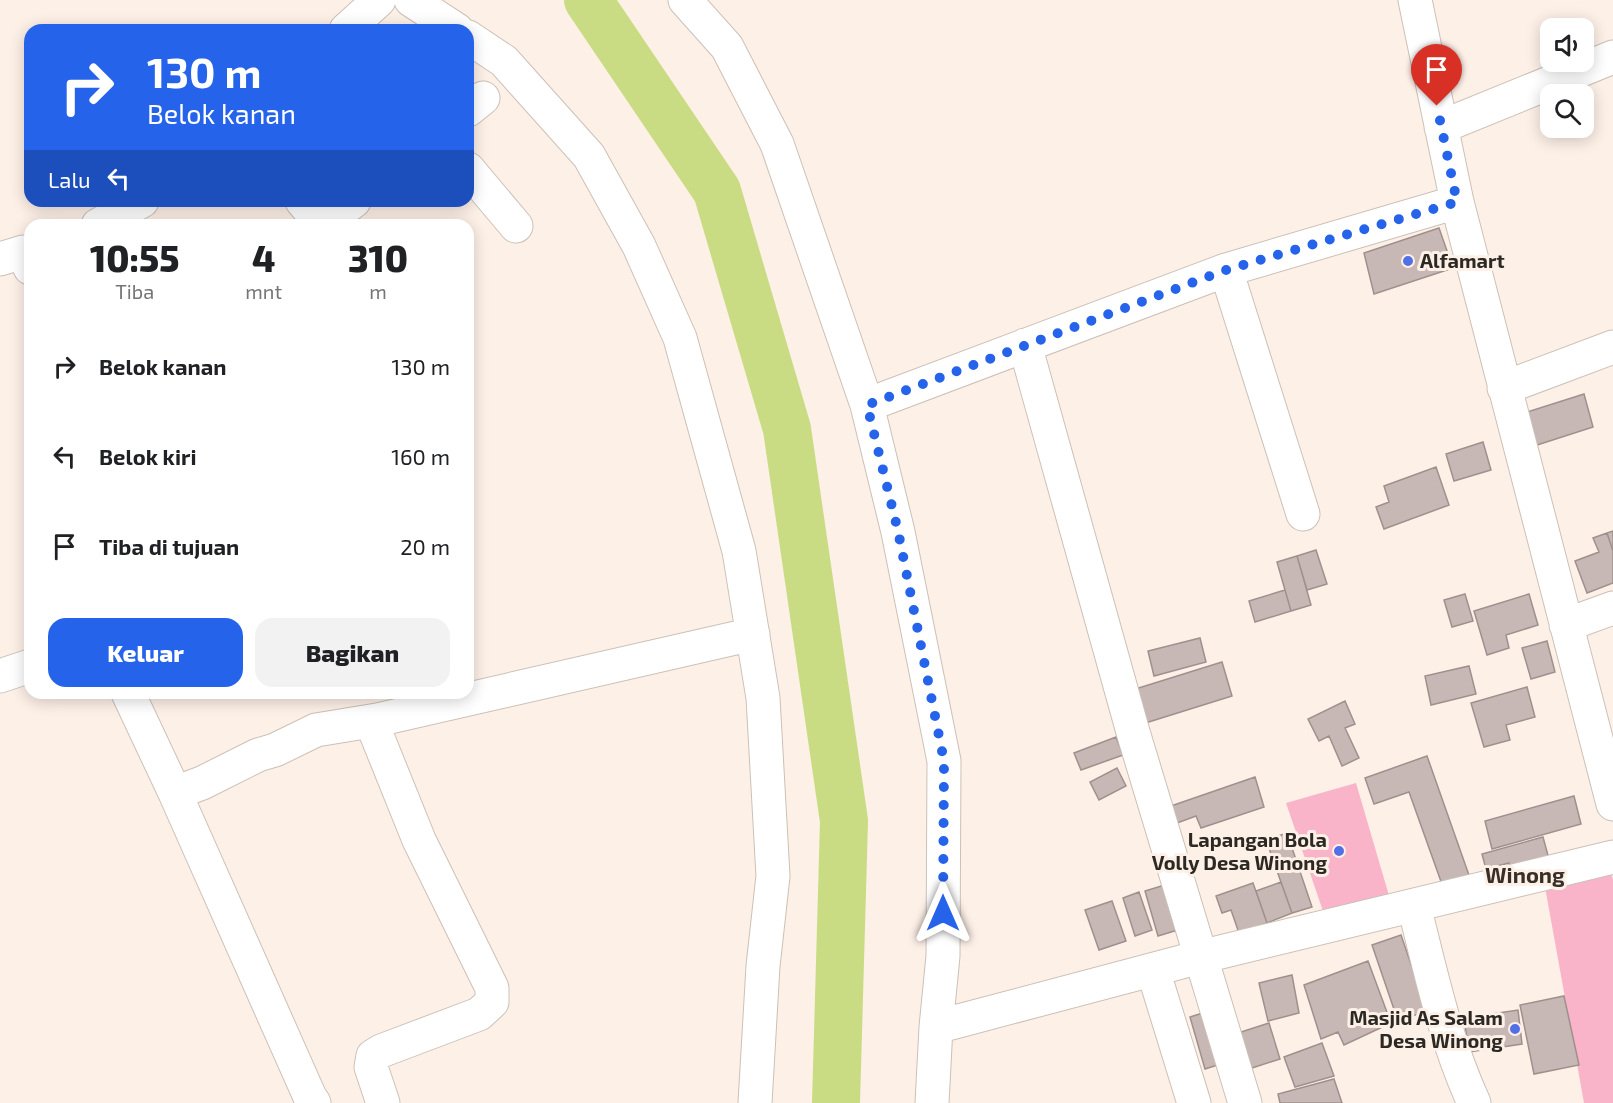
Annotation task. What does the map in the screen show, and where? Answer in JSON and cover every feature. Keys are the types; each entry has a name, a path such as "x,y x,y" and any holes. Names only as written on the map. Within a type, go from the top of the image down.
{"street":[{"path":"353,24 379,0"},
{"path":"411,0 448,24"},
{"path":"685,0 727,47 777,144 867,405 898,531 944,761 943,956 932,1103"},
{"path":"1415,0 1457,202 1613,804"},
{"path":"474,41 504,61 589,156 639,246 681,338 739,551 763,698 773,876 763,966 755,1103"},
{"path":"1441,127 1613,57"},
{"path":"474,176 516,226"},
{"path":"867,405 1226,270 1457,202"},
{"path":"109,219 131,207"},
{"path":"307,207 318,219"},
{"path":"331,219 346,207"},
{"path":"1226,270 1303,514"},
{"path":"1025,345 1133,732 1245,1103"},
{"path":"1504,388 1613,347"},
{"path":"1566,625 1613,609"},
{"path":"474,698 753,634"},
{"path":"0,676 24,668"},
{"path":"131,699 314,1103"},
{"path":"175,793 202,783 316,730 371,721 468,699"},
{"path":"371,721 419,840 492,988 492,1002 479,1014 381,1050 373,1056 371,1068 383,1103"},
{"path":"936,1027 1200,957 1613,857"},
{"path":"1414,906 1444,1023 1455,1058 1474,1103"},
{"path":"1153,969 1194,1103"}],"shaded area":[{"name":"Lapangan Bola Volly Desa Winong","path":"1356,783 1390,899 1325,917 1286,803"},
{"path":"1610,868 1613,880 1613,1103 1584,1103 1545,887"}],"building":[{"name":"Alfamart","path":"1439,228 1453,268 1374,294 1364,253"},
{"path":"1584,394 1593,427 1534,446 1524,413"},
{"path":"1483,442 1491,470 1454,481 1446,454"},
{"path":"1436,467 1449,505 1384,529 1376,507 1389,502 1384,486"},
{"path":"1613,531 1613,551 1607,533"},
{"path":"1607,533 1613,551 1613,583 1587,593 1575,561 1599,552 1593,538"},
{"path":"1316,550 1327,584 1307,590 1297,556"},
{"path":"1297,556 1311,605 1291,611 1277,562"},
{"path":"1285,590 1291,611 1255,622 1249,601"},
{"path":"1465,594 1473,621 1452,627 1444,600"},
{"path":"1529,594 1538,625 1506,635 1509,648 1487,655 1474,611"},
{"path":"1200,638 1206,662 1154,676 1148,651"},
{"path":"1547,641 1555,672 1531,679 1522,648"},
{"path":"1222,662 1232,696 1139,725 1129,691"},
{"path":"1469,666 1476,694 1431,705 1425,676"},
{"path":"1527,687 1535,717 1506,725 1510,740 1484,747 1471,703"},
{"path":"1345,701 1355,724 1345,728 1359,758 1342,766 1329,736 1319,741 1308,719"},
{"path":"1116,737 1123,755 1081,770 1074,753"},
{"path":"1427,756 1470,878 1443,887 1409,792 1374,804 1365,778"},
{"path":"1117,768 1126,786 1099,800 1090,782"},
{"path":"1255,777 1264,807 1201,828 1196,816 1177,823 1171,806"},
{"path":"1574,796 1581,824 1492,849 1485,821"},
{"path":"1287,833 1312,907 1292,913 1266,840"},
{"path":"1543,837 1550,863 1511,874 1509,863 1486,869 1482,854"},
{"path":"1281,882 1292,913 1267,923 1256,891"},
{"path":"1253,883 1267,923 1239,933 1231,910 1222,913 1216,896"},
{"path":"1168,884 1181,929 1158,936 1145,891"},
{"path":"1139,892 1152,930 1135,936 1123,898"},
{"path":"1112,901 1126,941 1099,950 1085,910"},
{"path":"1401,935 1427,1011 1398,1021 1372,945"},
{"path":"1368,961 1391,1023 1344,1045 1338,1032 1321,1039 1304,985"},
{"path":"1292,975 1299,1013 1268,1021 1259,983"},
{"path":"1564,996 1579,1065 1534,1074 1520,1005"},
{"path":"1212,1010 1227,1062 1205,1069 1190,1017"},
{"path":"1518,1010 1522,1044 1469,1052 1464,1018"},
{"path":"1269,1023 1280,1059 1249,1069 1238,1033"},
{"path":"1322,1043 1334,1076 1295,1087 1284,1057"},
{"path":"1334,1079 1342,1103 1280,1103 1278,1094"}],"waterway":[{"path":"588,0 717,191 787,429 844,821 836,1103"}],"place":[{"name":"Alfamart","path":"1408,261"},
{"name":"Lapangan Bola Volly Desa Winong","path":"1339,851"},
{"name":"Masjid As Salam Desa Winong","path":"1515,1029"}],"district":[{"name":"Winong","path":"1525,875"}],"route":[{"path":"943,913 944,761 898,531 867,405 1226,270 1457,202 1437,106"}]}
